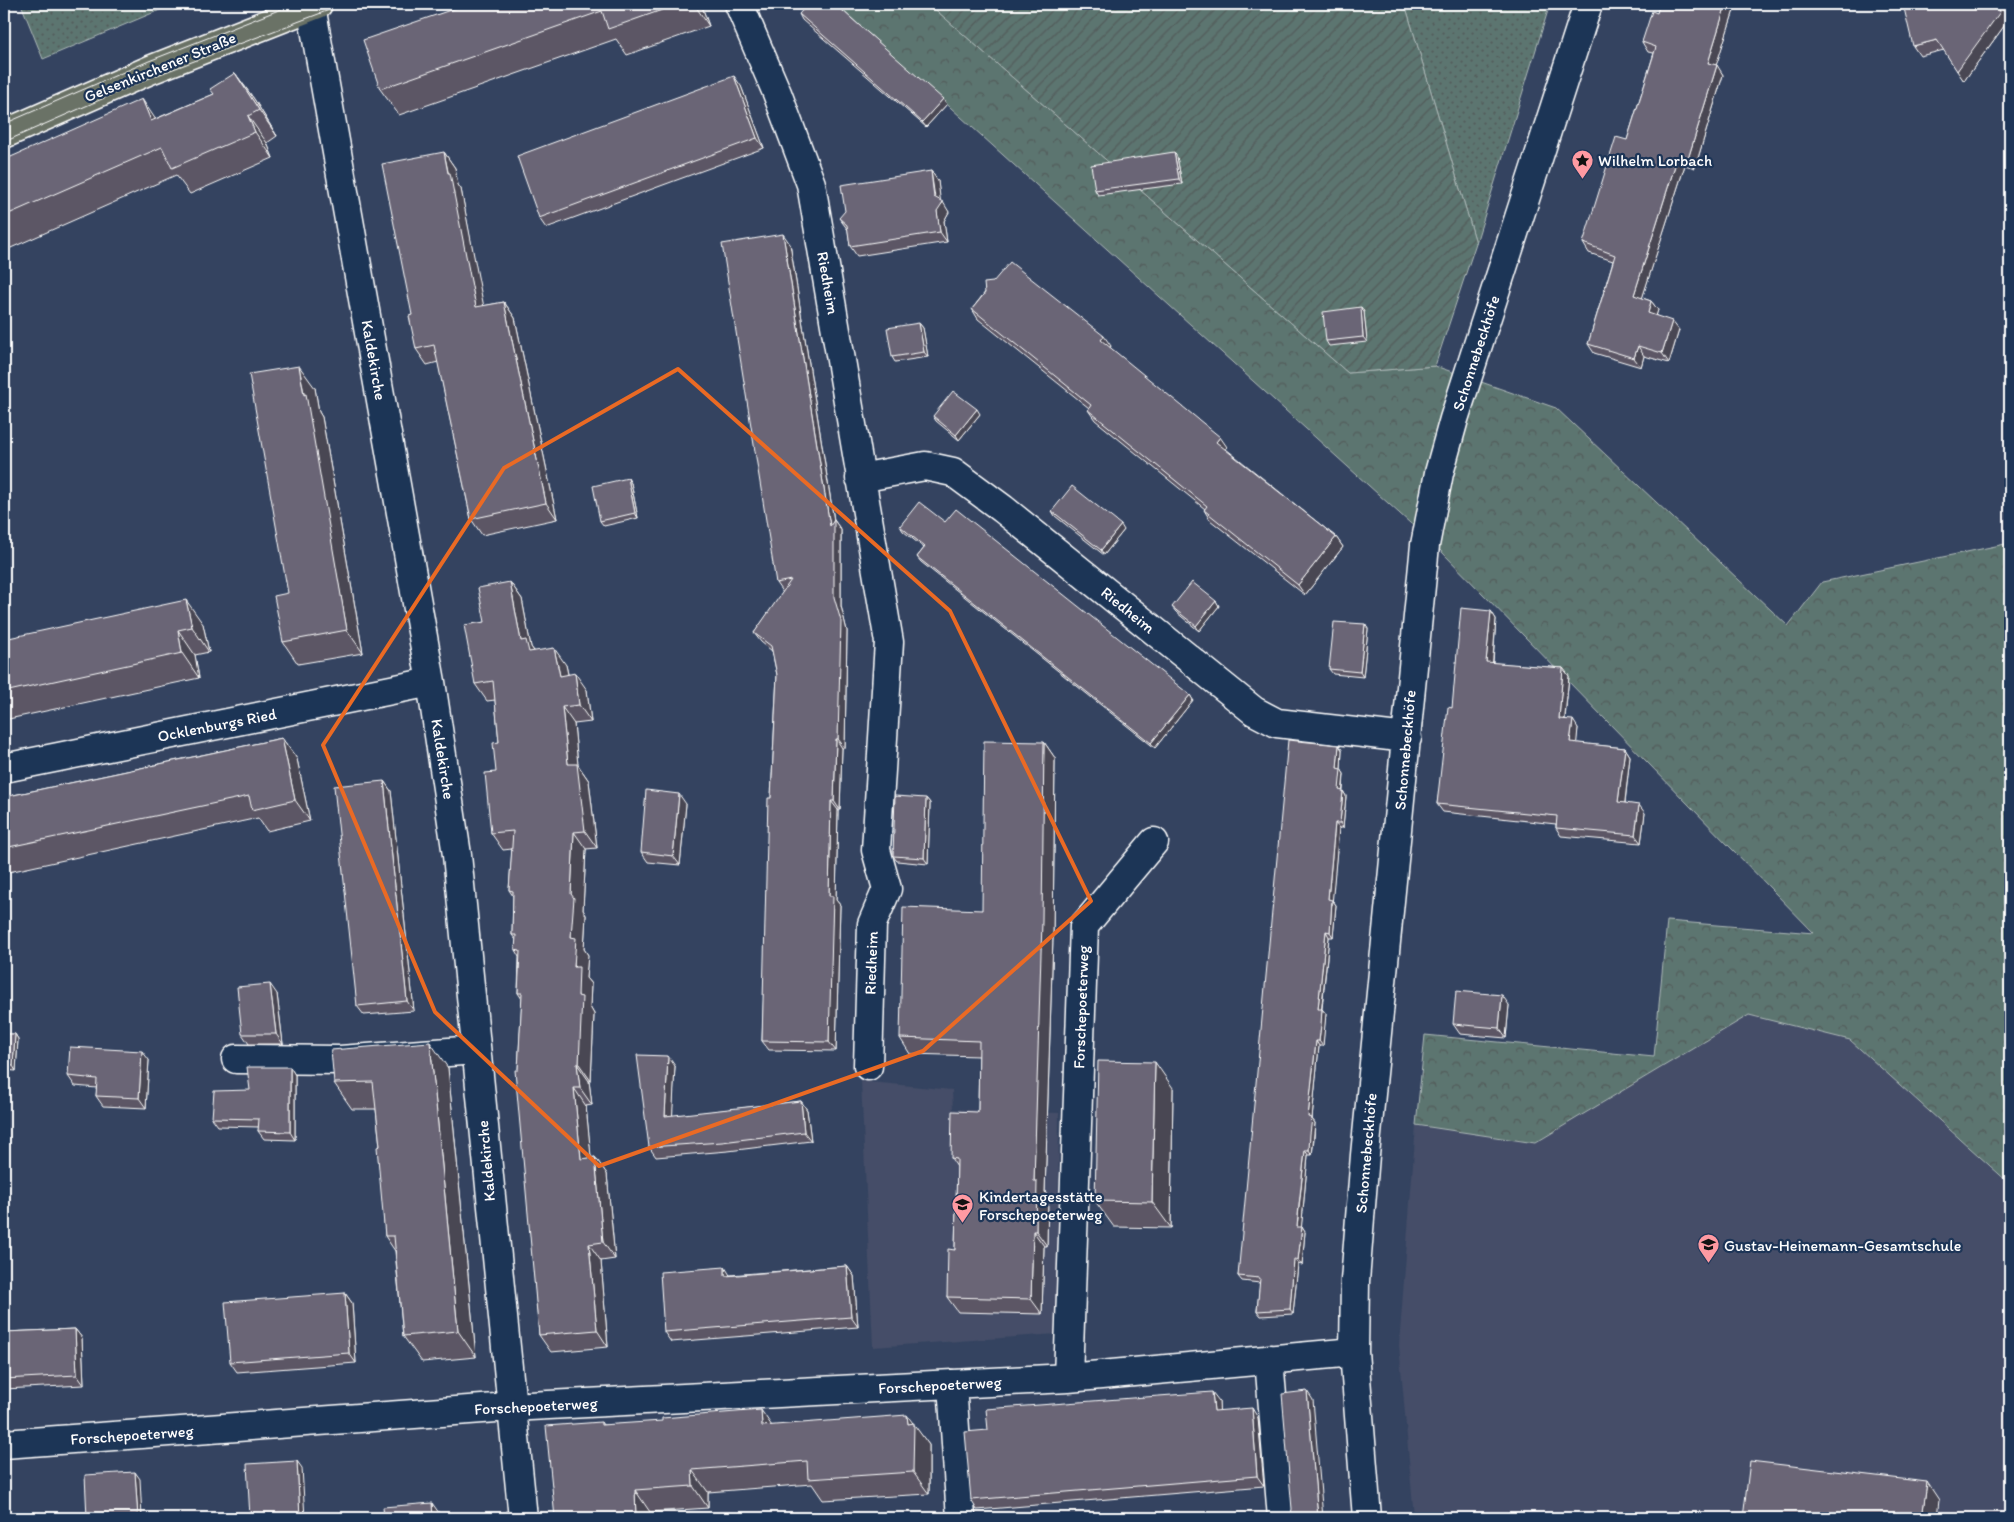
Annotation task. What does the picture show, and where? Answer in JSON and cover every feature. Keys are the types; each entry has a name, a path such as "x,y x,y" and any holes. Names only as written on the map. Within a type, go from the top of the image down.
{"main road":[{"name":"Gelsenkirchener Straße","path":"4,134 150,70 314,5"}],"street":[{"name":"Riedheim","path":"740,4 778,93 811,184 889,642 876,850 887,889 872,924 868,1066"},
{"name":"Schonnebeckhöfe","path":"1367,1518 1354,1352 1355,1281 1365,1154 1423,561 1439,474 1454,419 1588,4"},
{"name":"Kaldekirche","path":"314,5 431,682 457,854 510,1407 523,1518"},
{"name":"Riedheim","path":"860,478 925,466 953,472 1003,509 1254,711 1277,723 1407,738"},
{"name":"Ocklenburgs Ried","path":"4,768 431,682"},
{"name":"Forschepoeterweg","path":"1068,1378 1084,926 1154,842"},
{"path":"236,1059 340,1060 476,1050"},
{"name":"Forschepoeterweg","path":"4,1444 510,1407 1068,1378 1354,1352"},
{"path":"1269,1359 1282,1518"},
{"path":"952,1384 961,1518"}],"highlighted area":[{"path":"678,369 950,611 1091,901 923,1051 599,1166 435,1012 323,745 504,468"}],"shaded area":[{"name":"Gustav-Heinemann-Gesamtschule","path":"1749,1015 1850,1040 2008,1183 2010,1181 2010,1518 1414,1518 1399,1345 1416,1125 1535,1143"},
{"name":"Kindertagesstätte Forschepoeterweg","path":"861,1081 952,1090 953,1109 1059,1113 1058,1334 873,1347"}],"green space":[{"path":"21,4 174,4 43,59"},
{"path":"836,4 929,4 1348,373 1435,366 1556,408 1788,626 1822,582 2010,543 2009,1183 1850,1040 1749,1015 1535,1143 1416,1125 1425,1035 1654,1057 1667,921 1814,933 1441,551"},
{"path":"929,4 1405,4 1476,243 1435,366 1348,373"},
{"path":"1405,4 1550,4 1476,243"}],"building":[{"path":"468,4 679,4 608,29 602,11 380,89 363,40"},
{"path":"808,4 835,4 943,99 922,122 799,14"},
{"path":"1660,4 1726,4 1708,63 1717,65 1688,159 1678,156 1634,295 1651,301 1648,313 1672,321 1662,353 1638,346 1634,358 1588,344 1615,255 1583,243 1616,137 1627,140 1656,47 1642,42 1652,11 1657,13"},
{"path":"1903,4 1998,4 2000,12 1957,71 1937,40 1913,46"},
{"path":"235,73 259,110 248,116 255,132 172,168 162,147 4,216 4,160 142,99 151,121 214,94 210,89"},
{"path":"734,76 757,138 539,218 517,156"},
{"path":"444,152 448,173 450,173 476,307 504,302 546,503 471,519 434,345 416,349 409,316 412,315 382,164"},
{"path":"1174,152 1179,179 1095,190 1091,165"},
{"path":"931,171 934,197 943,202 937,211 940,232 850,246 847,225 839,218 845,211 841,185"},
{"path":"783,234 830,526 834,520 834,597 841,621 838,739 836,739 834,801 831,801 829,896 833,896 829,1042 762,1041 768,798 771,798 777,675 771,646 754,633 791,580 776,583 722,244"},
{"path":"1010,262 1104,336 1101,340 1220,437 1216,442 1336,537 1298,585 1204,510 1207,506 1088,410 1091,405 972,309 985,293 984,283 993,282"},
{"path":"1361,307 1363,337 1326,341 1323,312"},
{"path":"919,323 924,352 892,357 887,328"},
{"path":"299,366 304,395 306,394 347,630 283,642 274,596 288,593 249,374"},
{"path":"953,391 977,409 956,435 933,416"},
{"path":"628,478 635,513 600,521 593,486"},
{"path":"1072,486 1121,525 1101,550 1052,511"},
{"path":"919,502 945,522 956,509 1190,695 1151,743 917,557 925,547 900,526"},
{"path":"510,582 521,641 526,640 529,652 554,648 560,676 575,673 579,705 562,707 568,764 577,764 585,831 574,832 571,894 574,898 571,937 576,938 574,967 579,967 578,996 582,997 579,1064 577,1064 580,1088 574,1088 581,1159 595,1157 603,1242 589,1244 597,1330 539,1335 515,1070 518,1070 522,993 518,993 520,951 515,950 516,935 512,935 513,891 509,890 513,831 491,833 485,773 496,772 493,743 499,742 493,681 475,684 464,625 485,622 478,588"},
{"path":"1192,582 1216,601 1196,626 1172,607"},
{"path":"186,600 192,627 178,630 182,653 4,692 4,639"},
{"path":"1461,608 1491,611 1486,662 1563,668 1559,719 1573,720 1570,742 1625,748 1618,802 1639,805 1635,835 1556,828 1557,816 1437,804 1448,707 1452,708"},
{"path":"1334,622 1365,624 1360,672 1329,669"},
{"path":"282,738 295,800 252,810 249,796 4,848 4,797"},
{"path":"1288,740 1339,745 1337,768 1341,769 1339,790 1343,791 1340,823 1335,823 1328,899 1332,900 1330,932 1326,931 1318,1009 1322,1009 1321,1025 1319,1041 1316,1041 1308,1117 1312,1118 1309,1150 1305,1150 1297,1227 1302,1227 1298,1260 1294,1259 1290,1309 1257,1311 1260,1278 1238,1276"},
{"path":"984,741 1044,742 1042,921 1034,1181 1037,1181 1036,1231 1033,1231 1031,1299 947,1297 948,1249 955,1250 957,1159 951,1158 952,1111 978,1112 979,1041 900,1038 903,907 982,910"},
{"path":"384,781 407,1001 357,1006 334,786"},
{"path":"646,790 679,794 673,856 641,852"},
{"path":"895,796 926,798 924,858 893,856"},
{"path":"270,984 276,1034 242,1034 237,987"},
{"path":"1456,991 1502,995 1499,1028 1453,1024"},
{"path":"4,1034 15,1034 13,1066 4,1065"},
{"path":"430,1042 458,1331 403,1336 394,1236 385,1236 377,1147 380,1146 373,1082 334,1083 331,1050"},
{"path":"70,1047 142,1051 139,1098 96,1096 97,1079 68,1076"},
{"path":"637,1055 668,1056 665,1116 801,1101 804,1132 722,1142 649,1147"},
{"path":"1098,1061 1155,1062 1152,1202 1095,1201"},
{"path":"247,1067 290,1067 290,1132 258,1131 259,1119 212,1118 214,1091 250,1090"},
{"path":"847,1266 851,1317 664,1332 660,1272 725,1267 725,1276"},
{"path":"345,1293 349,1353 230,1362 225,1302"},
{"path":"75,1329 77,1375 4,1379 4,1332"},
{"path":"1307,1391 1318,1518 1290,1518 1292,1509 1282,1394"},
{"path":"1212,1392 1214,1411 1252,1408 1257,1476 971,1500 965,1432 988,1430 986,1409"},
{"path":"761,1410 762,1426 907,1415 908,1424 914,1423 913,1472 808,1479 807,1461 692,1470 693,1486 635,1490 636,1518 555,1518 546,1426 601,1422 601,1425 662,1421 662,1418"},
{"path":"297,1461 300,1518 250,1518 247,1464"},
{"path":"1750,1461 1927,1482 1922,1518 1743,1518"},
{"path":"135,1472 138,1518 87,1518 85,1475"},
{"path":"432,1503 433,1518 384,1518 383,1507"}],"tram line":[{"path":"4,124 149,61 294,4"},
{"path":"4,142 152,77 345,4"}],"place":[{"name":"Wilhelm Lorbach","path":"1582,179"},
{"name":"Kindertagesstätte Forschepoeterweg","path":"963,1224"},
{"name":"Gustav-Heinemann-Gesamtschule","path":"1708,1264"}]}
